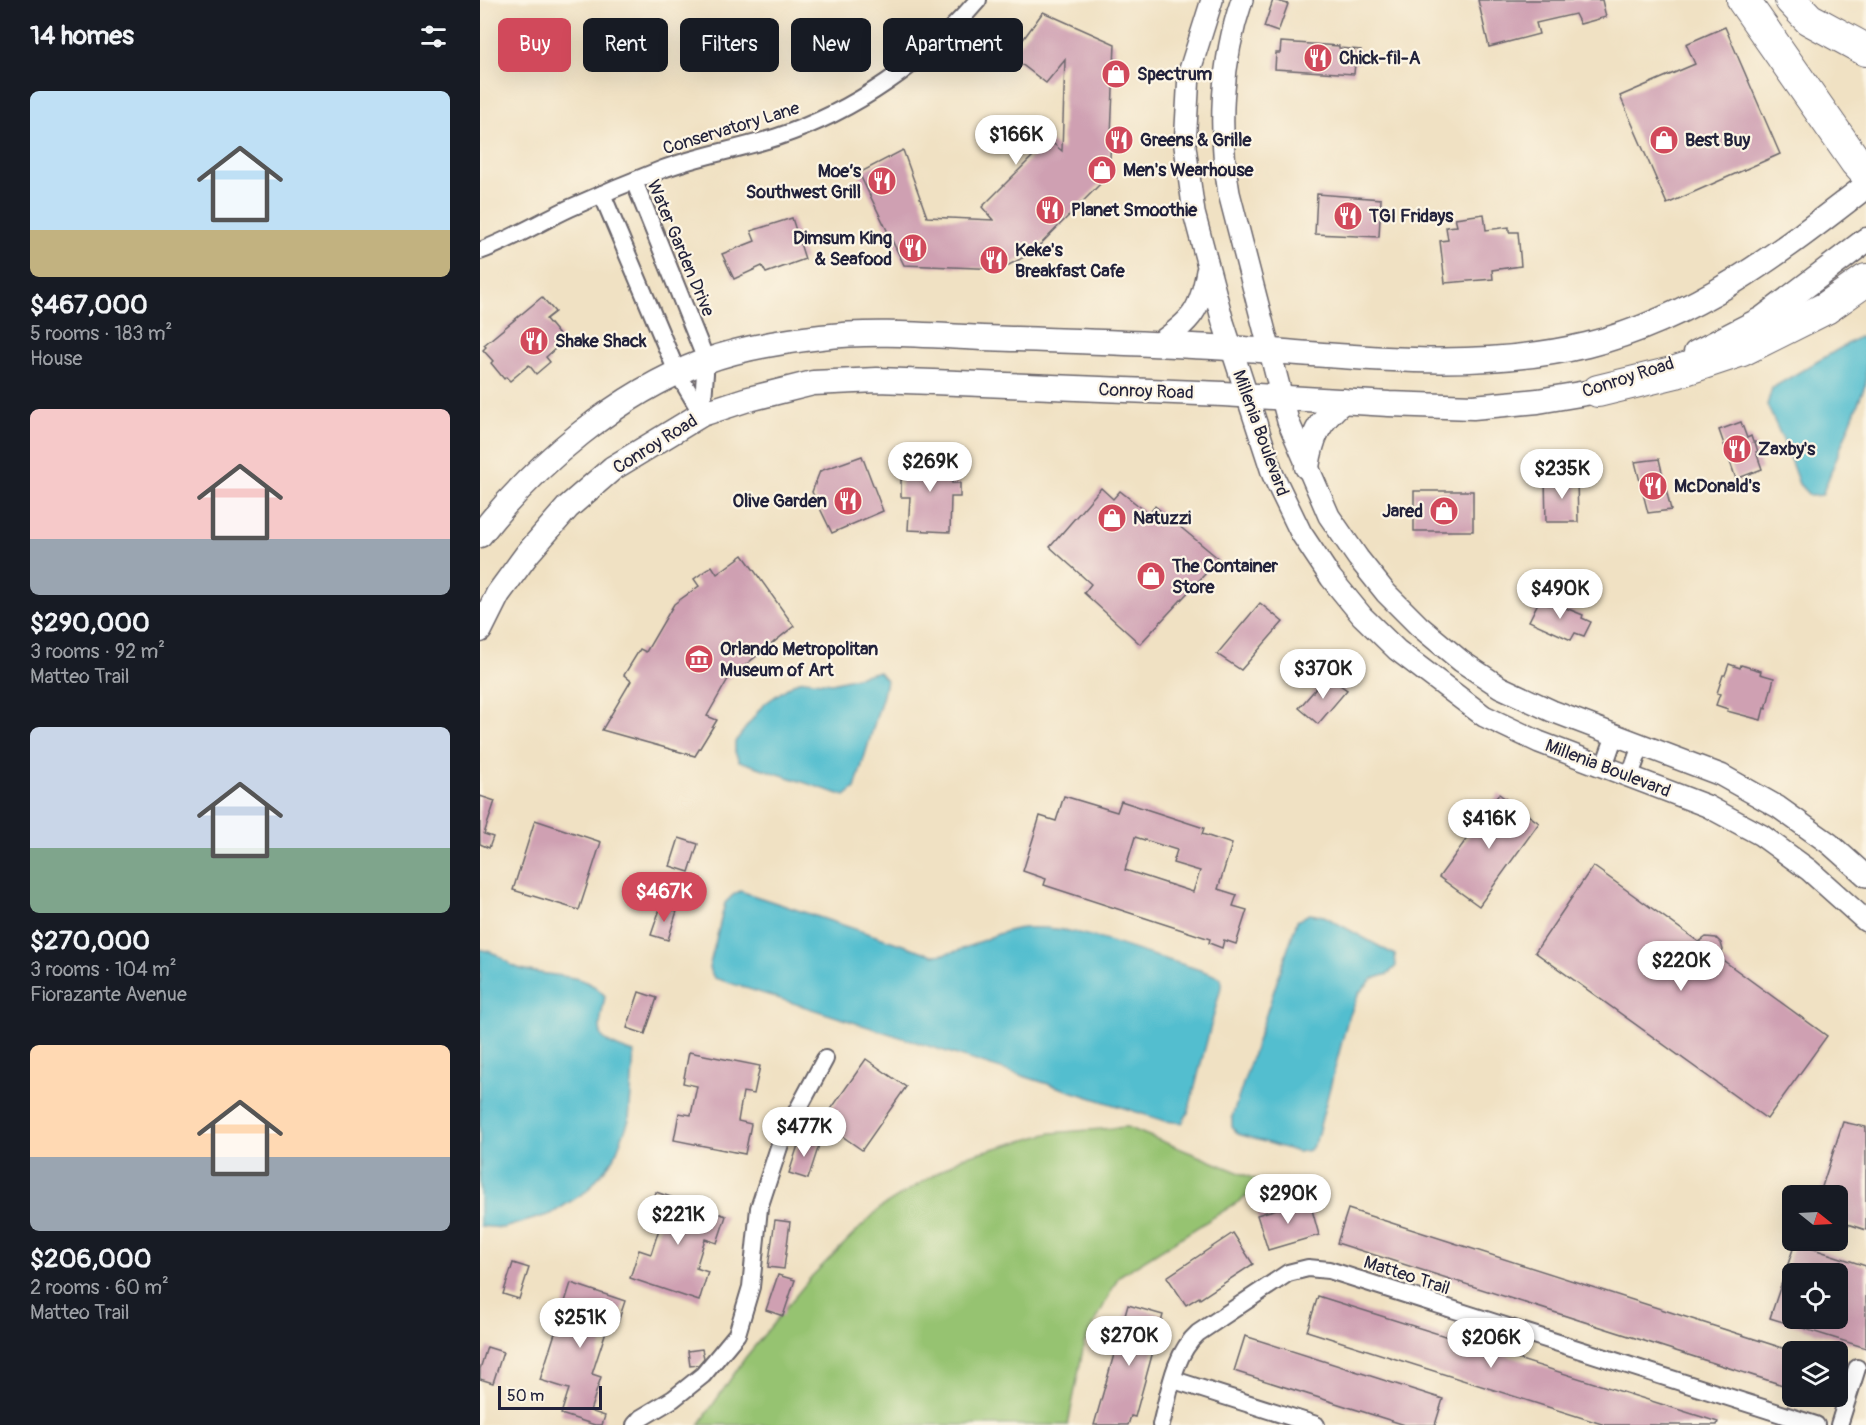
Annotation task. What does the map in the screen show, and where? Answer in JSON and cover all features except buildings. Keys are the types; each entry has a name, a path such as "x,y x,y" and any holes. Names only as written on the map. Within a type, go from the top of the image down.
{"highway":[{"path":"1743,0 1866,173"},
{"path":"1791,0 1809,19 1866,50"},
{"path":"1598,391 1676,372 1742,350 1826,308 1866,280"}],"main road":[{"path":"480,535 533,475 625,400 677,372 725,355 822,337 887,334 1159,343 1469,362 1533,355 1587,345 1644,327 1700,303 1754,271 1866,186"},
{"name":"Conroy Road","path":"480,630 498,594 522,561 568,507 613,468 702,414 746,400 813,383 877,380 1473,407 1538,400 1598,391 1657,371 1713,346 1762,319 1866,240"},
{"path":"1307,467 1310,446 1318,426 1328,413 1343,401"}],"street":[{"name":"Conservatory Lane","path":"634,181 666,168 778,137 824,119 875,90 908,67 942,39 978,0"},
{"name":"Millenia Boulevard","path":"1212,0 1189,73 1185,146 1194,213 1246,395 1273,475 1301,533 1331,578 1362,616 1397,650 1484,716 1539,742 1707,806 1761,835 1809,870 1866,921"},
{"name":"Millenia Boulevard","path":"1242,0 1225,77 1224,155 1229,193 1288,421 1329,516 1358,558 1386,593 1419,626 1461,661 1500,687 1552,711 1721,775 1778,807 1830,844 1866,876"},
{"name":"Water Garden Drive","path":"480,251 509,240 602,194 634,181 706,360"},
{"path":"602,194 677,372 702,414"},
{"path":"1159,343 1178,330 1192,316 1202,296 1208,264"},
{"path":"702,414 706,360"},
{"path":"1604,766 1615,735"},
{"path":"1630,776 1641,745"},
{"path":"635,1425 641,1418 673,1399 703,1375 737,1334 751,1287 759,1208 781,1142 825,1059"},
{"name":"Matteo Trail","path":"1161,1425 1182,1353 1189,1342 1198,1333 1288,1273 1315,1268 1329,1270 1816,1425"},
{"path":"1839,1425 1857,1368"},
{"path":"1174,1380 1316,1425"}],"green space":[{"path":"1127,1127 1267,1184 1119,1276 1084,1344 1068,1425 699,1425 745,1358 812,1276 880,1208 963,1157 1051,1133"}],"water":[{"path":"1859,337 1866,339 1866,383 1822,495 1810,496 1799,484 1767,405 1772,388"},
{"path":"879,672 886,680 883,695 855,788 845,796 739,761 735,752 735,742 763,705 796,682 804,680 832,683"},
{"path":"740,891 933,955 956,951 1013,930 1057,929 1089,936 1221,978 1221,987 1188,1113 1182,1123 1165,1121 714,978 709,968 725,903"},
{"path":"1309,914 1324,916 1395,955 1396,966 1388,974 1372,979 1359,993 1347,1022 1316,1141 1310,1150 1298,1152 1238,1134 1232,1127 1232,1117 1297,921"},
{"path":"480,949 498,955 513,966 525,970 574,978 596,987 605,996 601,1034 611,1044 634,1053 629,1120 614,1158 587,1191 551,1214 503,1228 480,1226"}],"place":[{"name":"Chick-fil-A","path":"1318,58"},
{"name":"Spectrum","path":"1116,74"},
{"name":"Greens & Grille","path":"1119,140"},
{"name":"Best Buy","path":"1664,140"},
{"name":"Men's Wearhouse","path":"1102,170"},
{"name":"Moe’s Southwest Grill","path":"882,181"},
{"name":"Planet Smoothie","path":"1050,210"},
{"name":"TGI Fridays","path":"1348,216"},
{"name":"Dimsum King & Seafood","path":"913,248"},
{"name":"Keke's Breakfast Cafe","path":"994,260"},
{"name":"Shake Shack","path":"534,341"},
{"name":"Zaxby's","path":"1737,449"},
{"name":"McDonald's","path":"1653,486"},
{"name":"Olive Garden","path":"848,501"},
{"name":"Jared","path":"1444,511"},
{"name":"Natuzzi","path":"1112,518"},
{"name":"The Container Store","path":"1151,576"},
{"name":"Orlando Metropolitan Museum of Art","path":"699,659"}]}
